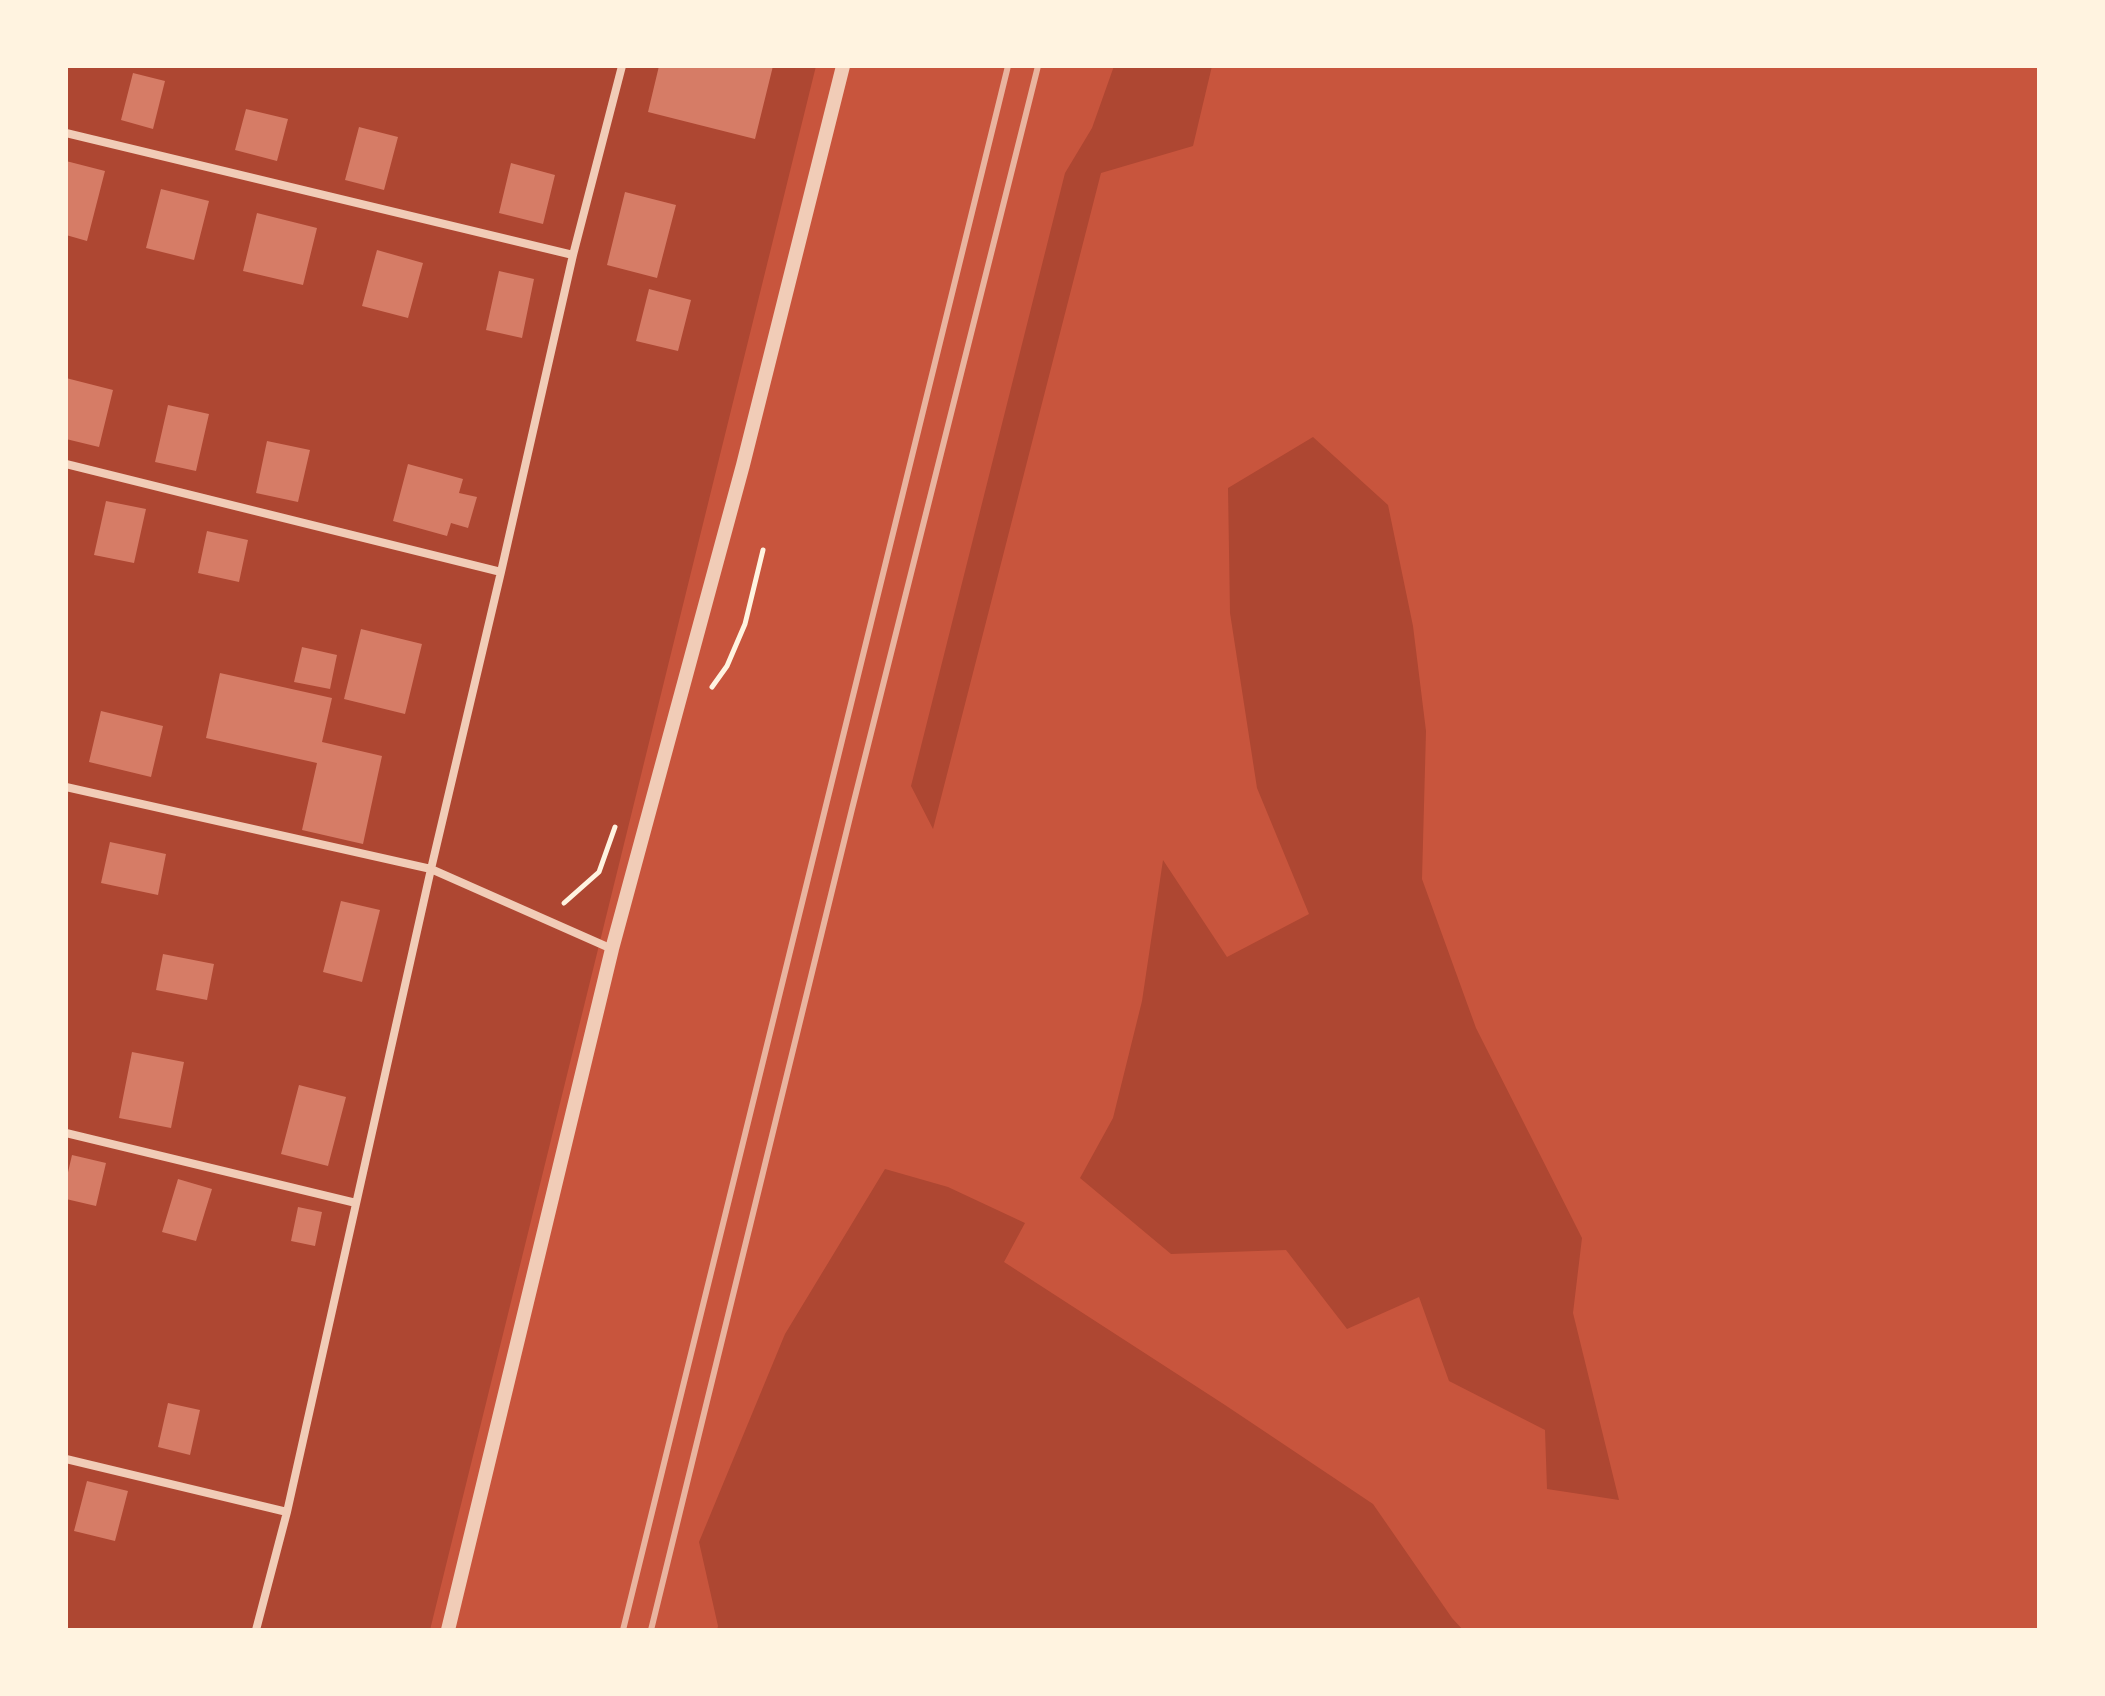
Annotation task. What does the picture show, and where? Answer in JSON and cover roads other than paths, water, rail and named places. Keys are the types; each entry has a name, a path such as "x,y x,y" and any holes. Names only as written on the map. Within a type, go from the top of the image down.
{"street":[{"path":"256,1630 287,1512 573,255 622,66"},
{"path":"448,1630 612,949 743,465 843,66"},
{"path":"66,133 573,255"},
{"path":"66,464 501,572"},
{"path":"66,787 431,869 612,949"},
{"path":"66,1133 356,1203"},
{"path":"66,1459 287,1512"}],"railway":[{"path":"623,1630 1008,66"},
{"path":"651,1630 1038,66"}]}
